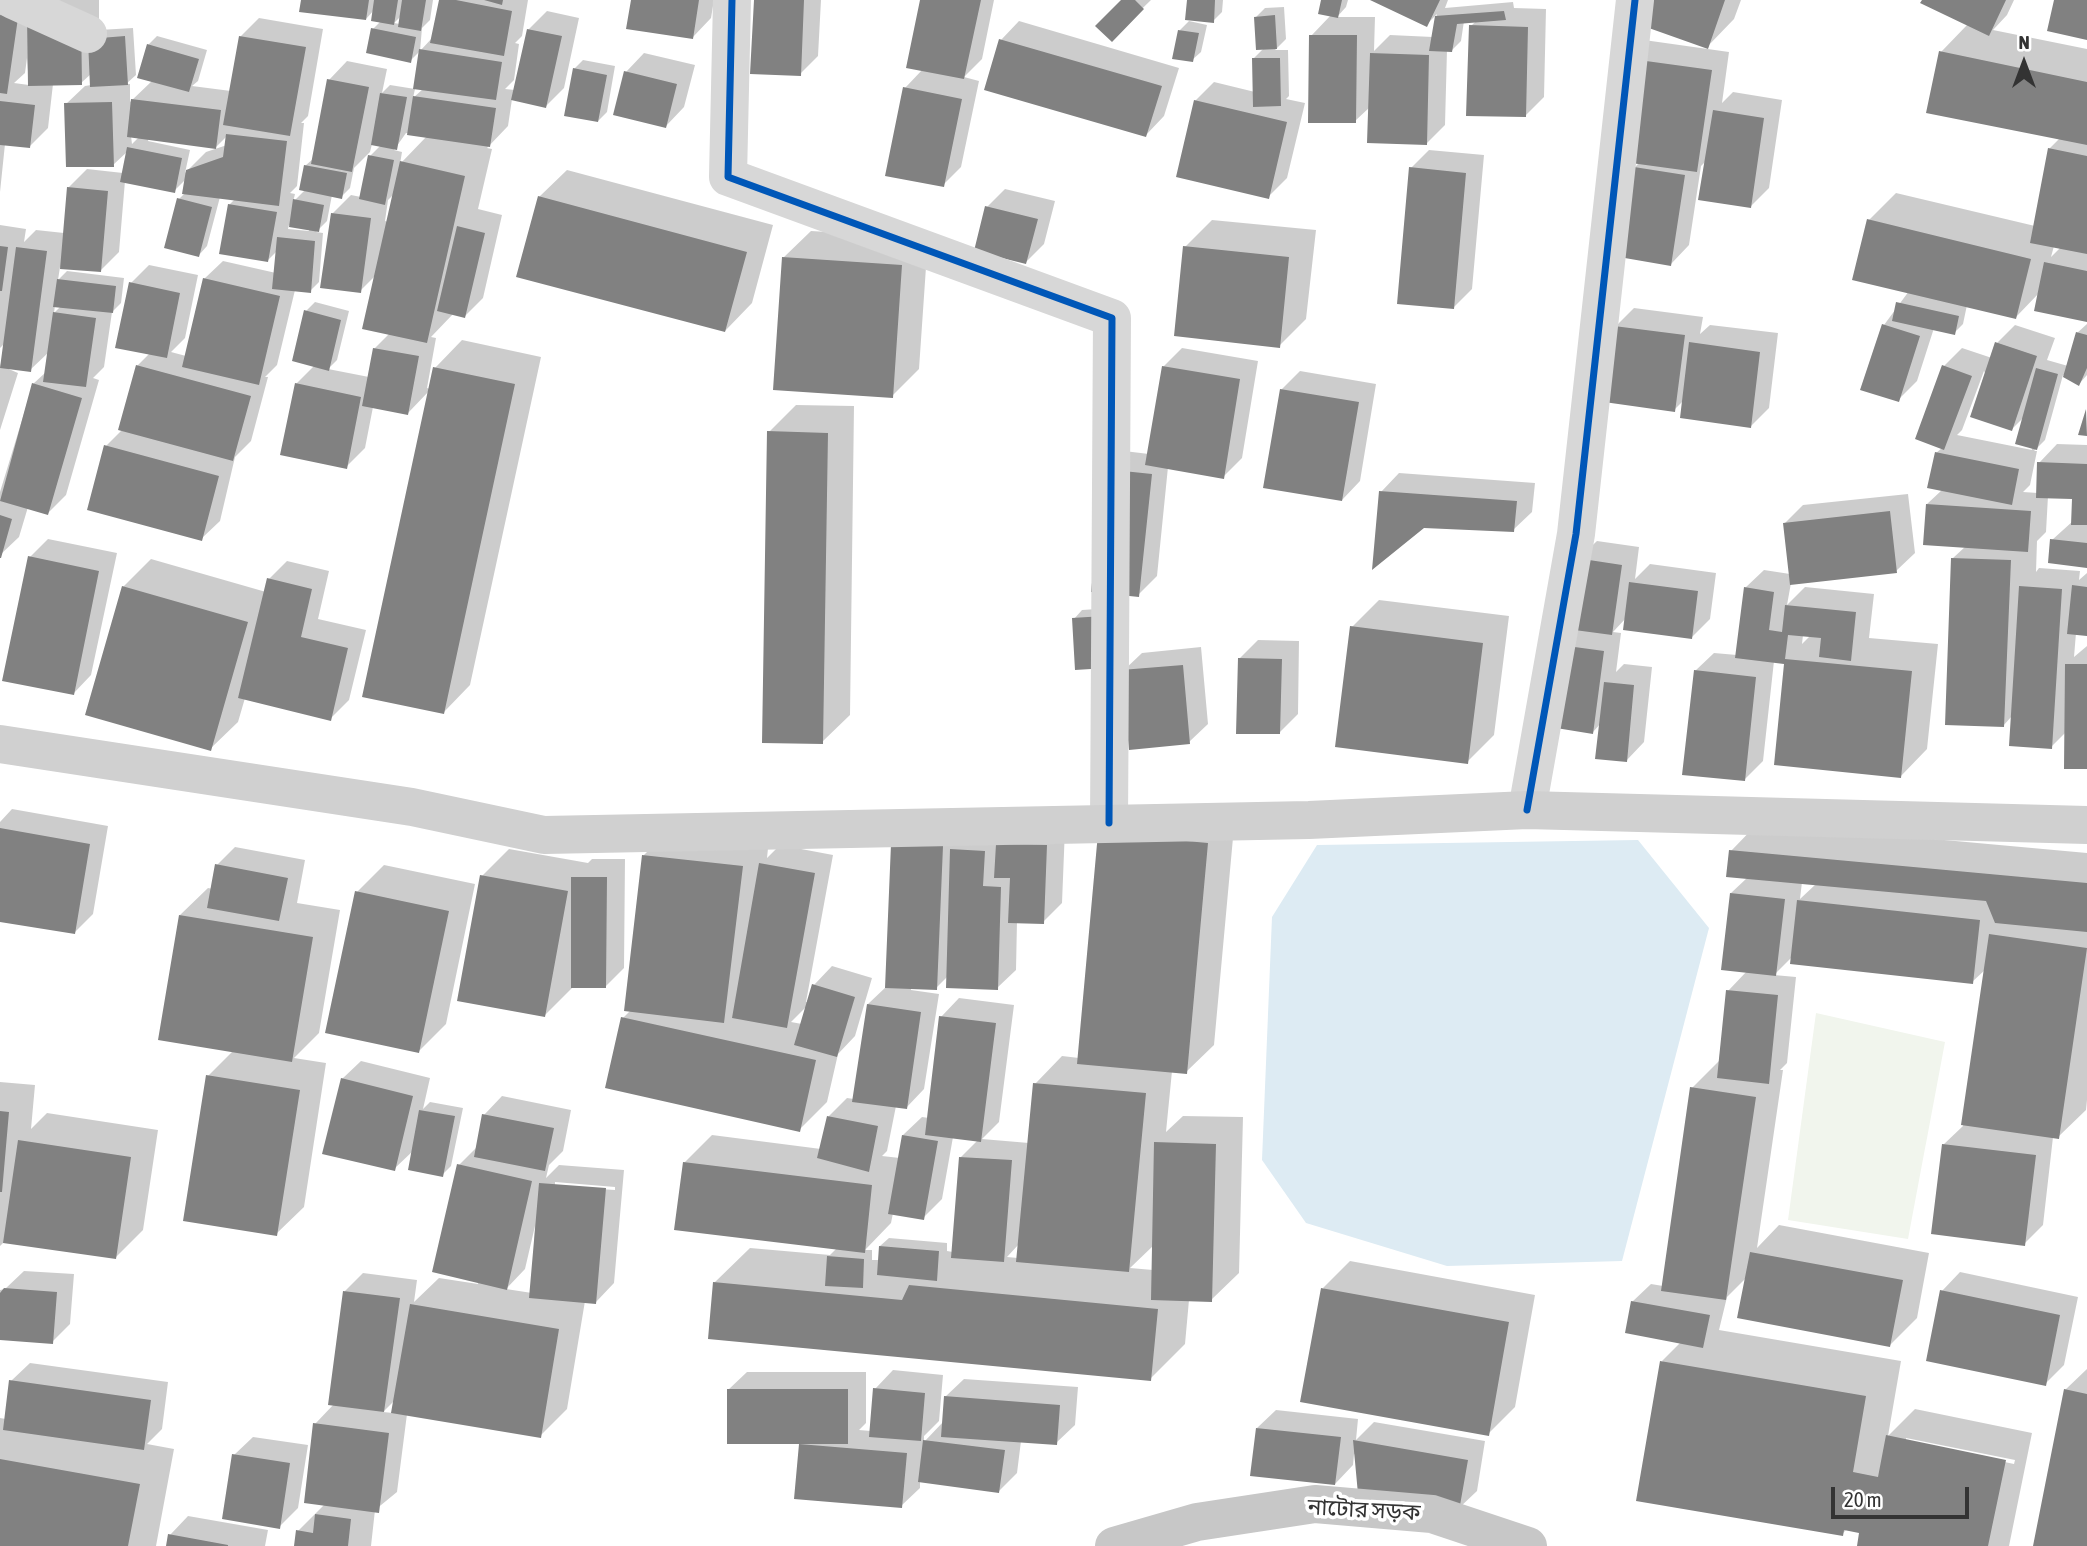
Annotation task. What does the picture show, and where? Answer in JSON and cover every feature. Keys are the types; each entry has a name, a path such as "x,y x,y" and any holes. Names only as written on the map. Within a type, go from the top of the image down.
{"highway":[{"name":"নাটোর সড়ক","path":"1114,1546 1197,1522 1315,1504 1432,1514 1528,1546"}],"main road":[{"path":"0,744 412,807 544,835 1109,823 1527,810 2087,825"}],"street":[{"path":"13,0 88,34"},
{"path":"732,0 728,177 1112,318 1109,823"},
{"path":"1527,810 1576,534 1635,0"}],"shaded area":[{"path":"1638,840 1709,928 1622,1261 1447,1266 1306,1223 1262,1160 1272,917 1317,845"},
{"path":"1816,1013 1945,1042 1908,1239 1788,1220"}],"building":[{"path":"301,0 369,0 366,20 299,12"},
{"path":"374,0 398,0 394,25 371,21"},
{"path":"402,0 426,0 421,31 398,27"},
{"path":"439,0 456,0 512,11 504,56 430,43"},
{"path":"484,0 503,0 502,5"},
{"path":"631,0 699,0 693,39 626,29"},
{"path":"754,0 804,0 801,76 750,74"},
{"path":"920,0 981,0 964,79 906,68"},
{"path":"1121,0 1135,0 1144,9 1112,42 1095,26"},
{"path":"1187,0 1215,0 1214,23 1185,20"},
{"path":"1321,0 1342,0 1338,18 1318,14"},
{"path":"1370,0 1440,0 1427,27"},
{"path":"1621,0 1725,0 1708,49 1615,16"},
{"path":"1922,0 2006,0 1989,36 1920,3"},
{"path":"2054,0 2087,0 2087,40 2047,31"},
{"path":"1504,11 1506,20 1457,24 1452,52 1429,51 1435,16"},
{"path":"0,15 18,18 7,94 0,93"},
{"path":"1275,15 1277,49 1256,50 1254,17"},
{"path":"81,16 82,85 28,86 27,17"},
{"path":"1469,25 1528,27 1526,117 1466,116"},
{"path":"371,28 416,37 411,63 366,53"},
{"path":"527,29 562,36 546,108 511,100"},
{"path":"1178,30 1199,33 1193,62 1172,59"},
{"path":"1309,35 1357,35 1356,123 1308,123"},
{"path":"125,36 128,85 90,87 88,39"},
{"path":"239,36 306,47 290,136 223,125"},
{"path":"999,39 1162,86 1146,137 984,90"},
{"path":"147,44 199,59 189,92 137,78"},
{"path":"419,49 502,62 496,100 413,89"},
{"path":"1939,51 2087,82 2087,145 1926,113"},
{"path":"1370,53 1429,55 1427,145 1367,143"},
{"path":"1252,58 1280,58 1281,106 1253,107"},
{"path":"1624,58 1712,70 1697,172 1609,160"},
{"path":"573,68 607,75 598,122 564,116"},
{"path":"624,71 677,84 666,128 613,115"},
{"path":"327,79 369,87 352,172 311,164"},
{"path":"903,87 962,99 944,187 885,176"},
{"path":"380,93 407,97 397,150 371,145"},
{"path":"413,96 496,108 490,147 407,135"},
{"path":"131,99 221,110 216,149 127,137"},
{"path":"1194,100 1287,122 1269,199 1176,177"},
{"path":"0,101 35,105 30,148 0,145"},
{"path":"112,102 114,167 66,167 64,103"},
{"path":"1713,110 1764,118 1751,208 1698,200"},
{"path":"226,134 287,141 279,206 182,194 186,170 223,157"},
{"path":"127,147 182,158 175,193 120,182"},
{"path":"2048,148 2087,156 2087,254 2030,243"},
{"path":"368,155 394,160 385,205 359,199"},
{"path":"400,161 465,176 427,343 362,329"},
{"path":"304,165 347,173 342,199 299,190"},
{"path":"1409,167 1466,173 1454,309 1397,304"},
{"path":"1634,167 1685,175 1671,266 1619,257"},
{"path":"67,187 108,191 101,272 60,269"},
{"path":"538,196 747,252 725,332 516,277"},
{"path":"177,198 212,207 199,257 164,248"},
{"path":"293,199 324,205 319,232 289,227"},
{"path":"228,204 277,212 268,262 219,254"},
{"path":"985,206 1038,219 1026,264 974,251"},
{"path":"331,213 371,218 361,293 320,288"},
{"path":"1867,219 2031,259 2016,319 1852,280"},
{"path":"457,226 485,233 465,318 437,311"},
{"path":"277,237 315,241 311,293 272,289"},
{"path":"0,246 8,247 2,291 0,291"},
{"path":"1183,246 1289,257 1280,348 1174,336"},
{"path":"16,247 47,251 31,372 0,368"},
{"path":"782,257 902,265 893,398 773,390"},
{"path":"2044,262 2087,271 2087,322 2034,311"},
{"path":"203,278 280,296 259,385 182,367"},
{"path":"57,279 116,286 113,313 53,307"},
{"path":"129,282 180,293 167,358 115,348"},
{"path":"1896,302 1959,316 1955,335 1892,321"},
{"path":"304,310 341,320 329,371 292,361"},
{"path":"53,312 96,318 86,387 43,382"},
{"path":"1882,324 1920,336 1899,402 1860,390"},
{"path":"1614,326 1685,335 1675,412 1604,402"},
{"path":"2076,332 2087,335 2087,368 2079,386 2063,377"},
{"path":"1689,342 1760,352 1751,428 1680,418"},
{"path":"1995,342 2037,356 2012,431 1970,417"},
{"path":"373,348 419,356 408,415 362,406"},
{"path":"136,365 251,396 233,461 118,430"},
{"path":"1942,365 1972,376 1944,450 1915,439"},
{"path":"1162,366 1240,379 1224,479 1145,465"},
{"path":"433,367 515,384 444,714 362,697"},
{"path":"2036,368 2058,374 2037,450 2015,444"},
{"path":"32,383 82,398 48,515 0,501"},
{"path":"295,383 361,397 347,469 280,455"},
{"path":"1280,389 1359,402 1342,501 1263,488"},
{"path":"2086,409 2087,436 2078,435"},
{"path":"767,431 828,433 823,744 762,743"},
{"path":"104,445 219,476 202,541 87,510"},
{"path":"1935,452 2019,469 2012,505 1927,488"},
{"path":"2037,462 2087,464 2087,525 2071,525 2072,499 2036,498"},
{"path":"1104,469 1152,474 1139,597 1091,592"},
{"path":"1379,491 1517,501 1514,532 1424,528 1372,570"},
{"path":"1926,504 2031,511 2028,552 1923,545"},
{"path":"1890,511 1897,573 1790,585 1783,523"},
{"path":"0,515 12,519 1,558 0,558"},
{"path":"2050,539 2087,543 2087,568 2048,563"},
{"path":"28,556 99,571 74,695 2,681"},
{"path":"1576,558 1622,565 1612,635 1567,629"},
{"path":"1951,558 2011,560 2004,727 1945,725"},
{"path":"267,578 312,589 301,637 348,648 331,721 238,698"},
{"path":"1629,582 1698,591 1692,639 1623,630"},
{"path":"2072,585 2087,587 2087,636 2067,634"},
{"path":"122,586 248,622 211,751 85,715"},
{"path":"2019,586 2062,589 2052,749 2009,746"},
{"path":"1744,587 1774,592 1769,630 1782,632 1785,605 1856,612 1851,661 1819,657 1821,638 1788,635 1785,659 1912,671 1901,778 1774,765 1784,664 1735,658"},
{"path":"1104,616 1107,668 1075,670 1072,618"},
{"path":"1350,626 1483,643 1468,764 1335,747"},
{"path":"1560,645 1604,651 1593,734 1550,727"},
{"path":"1238,658 1282,659 1280,734 1236,734"},
{"path":"2065,664 2087,664 2087,769 2064,769"},
{"path":"1183,665 1190,744 1129,750 1121,670"},
{"path":"1694,670 1756,677 1745,781 1682,775"},
{"path":"1604,682 1634,685 1627,762 1595,759"},
{"path":"0,828 90,844 75,934 0,922"},
{"path":"1098,833 1208,843 1187,1074 1077,1064"},
{"path":"891,844 943,846 937,990 885,988"},
{"path":"996,844 1047,845 1044,924 1008,923 1010,878 994,878"},
{"path":"950,849 985,851 983,886 1001,887 998,990 946,988"},
{"path":"1729,850 2087,883 2087,932 1995,923 1986,901 1726,877"},
{"path":"642,855 743,866 724,1023 624,1011"},
{"path":"759,863 815,873 787,1028 732,1018"},
{"path":"215,864 288,878 279,921 207,908"},
{"path":"480,875 568,891 545,1017 457,1001"},
{"path":"571,877 607,877 606,988 571,988"},
{"path":"355,891 449,911 419,1053 325,1033"},
{"path":"1730,893 1785,899 1776,976 1721,970"},
{"path":"1797,900 1980,920 1973,984 1790,964"},
{"path":"179,915 313,937 292,1062 158,1040"},
{"path":"1989,934 2087,948 2059,1139 1961,1125"},
{"path":"812,984 855,997 837,1057 794,1045"},
{"path":"1726,990 1778,995 1769,1084 1717,1078"},
{"path":"867,1004 921,1012 907,1109 852,1102"},
{"path":"939,1016 996,1023 981,1142 925,1135"},
{"path":"621,1017 816,1060 800,1132 605,1088"},
{"path":"206,1075 300,1090 277,1236 183,1221"},
{"path":"341,1078 413,1096 395,1171 322,1154"},
{"path":"1033,1083 1146,1093 1129,1272 1016,1262"},
{"path":"1690,1087 1756,1097 1726,1300 1661,1291"},
{"path":"419,1110 455,1116 443,1177 408,1170"},
{"path":"0,1111 9,1112 2,1192 0,1192"},
{"path":"482,1114 554,1128 545,1171 474,1157"},
{"path":"827,1116 878,1126 869,1172 817,1158"},
{"path":"902,1135 938,1141 924,1220 888,1214"},
{"path":"18,1140 131,1157 116,1259 3,1243"},
{"path":"1154,1142 1216,1144 1212,1302 1151,1300"},
{"path":"1942,1144 2036,1155 2025,1246 1931,1234"},
{"path":"959,1157 1012,1160 1004,1262 951,1258"},
{"path":"683,1162 872,1185 865,1253 674,1230"},
{"path":"457,1164 532,1181 507,1290 432,1272"},
{"path":"539,1183 606,1188 596,1304 529,1298"},
{"path":"879,1246 939,1251 937,1281 877,1275"},
{"path":"1750,1252 1903,1280 1890,1347 1737,1318"},
{"path":"827,1256 864,1259 863,1288 825,1286"},
{"path":"713,1282 902,1300 909,1285 1158,1309 1151,1381 708,1339"},
{"path":"4,1288 57,1292 53,1344 0,1340 0,1293"},
{"path":"1321,1288 1509,1322 1489,1436 1300,1402"},
{"path":"1940,1290 2060,1315 2046,1386 1926,1361"},
{"path":"343,1291 400,1298 384,1412 328,1405"},
{"path":"1631,1301 1710,1315 1703,1348 1625,1333"},
{"path":"410,1304 559,1329 541,1438 391,1413"},
{"path":"1660,1361 1866,1396 1853,1472 1878,1477 1886,1435 2006,1460 1988,1546 1857,1546 1859,1533 1844,1530 1843,1536 1636,1501"},
{"path":"9,1380 151,1400 144,1450 3,1430"},
{"path":"873,1388 925,1393 921,1441 869,1437"},
{"path":"727,1389 848,1389 848,1444 727,1444"},
{"path":"2064,1389 2087,1394 2087,1546 2033,1546"},
{"path":"944,1396 1060,1405 1057,1445 941,1437"},
{"path":"313,1423 389,1433 379,1513 304,1503"},
{"path":"1256,1428 1341,1437 1335,1485 1250,1476"},
{"path":"923,1440 1005,1450 999,1493 918,1482"},
{"path":"1353,1440 1468,1460 1459,1511 1358,1494"},
{"path":"799,1444 907,1453 902,1508 794,1499"},
{"path":"232,1454 290,1463 280,1529 222,1519"},
{"path":"0,1459 140,1484 128,1546 0,1546"},
{"path":"315,1514 351,1519 348,1546 294,1546 296,1530 313,1533"},
{"path":"168,1534 228,1545 228,1546 166,1546"}],"cycle path":[{"path":"732,0 728,177 1112,318 1109,823"},
{"path":"1527,810 1576,534 1635,0"}]}
